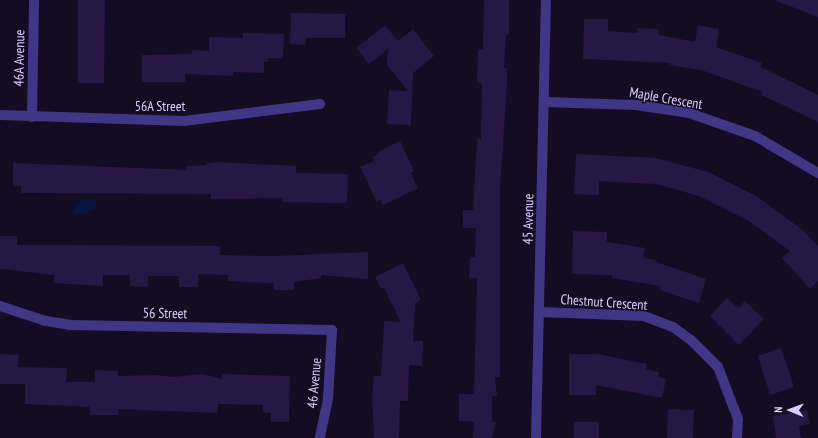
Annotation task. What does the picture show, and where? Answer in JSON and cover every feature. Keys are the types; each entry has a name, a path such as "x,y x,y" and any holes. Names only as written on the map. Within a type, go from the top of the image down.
{"street":[{"name":"46A Avenue","path":"32,117 34,0"},
{"name":"45 Avenue","path":"536,438 546,0"},
{"name":"Maple Crescent","path":"544,102 636,105 689,113 755,136 818,173"},
{"name":"56A Street","path":"0,115 184,121 320,104"},
{"name":"56 Street","path":"0,306 46,321 70,325 332,330"},
{"name":"Chestnut Crescent","path":"540,312 644,316 673,327 691,340 718,367 738,419 737,438"},
{"name":"46 Avenue","path":"320,438 328,399 332,330"}],"water":[{"path":"89,198 97,201 96,209 82,215 74,213 75,204"}],"building":[{"path":"78,0 105,0 104,83 78,83"},
{"path":"484,0 509,0 509,35 506,35 504,68 507,68 507,84 500,188 500,377 495,377 497,396 492,396 492,422 496,422 492,438 473,438 474,422 459,421 459,394 474,394 477,278 469,278 470,257 475,257 476,228 463,228 463,210 473,210 477,139 481,139 482,84 477,83 478,49 483,50"},
{"path":"777,0 818,0 818,17 777,1"},
{"path":"291,13 345,14 345,38 306,38 305,45 290,44"},
{"path":"584,19 608,19 608,31 637,33 637,28 659,29 659,35 695,42 698,25 719,29 716,47 762,63 761,67 818,95 818,122 762,95 763,92 704,71 670,65 671,63 583,59"},
{"path":"385,25 398,41 413,29 434,56 413,73 411,125 387,124 389,90 408,91 387,65 388,49 369,64 356,48"},
{"path":"243,33 284,34 283,58 268,58 268,62 264,62 264,73 233,72 233,76 185,74 185,82 142,82 142,55 192,54 192,50 209,51 209,37 243,38"},
{"path":"400,141 414,171 411,173 418,188 383,205 380,200 377,202 360,167 374,161 372,157 379,154 378,152"},
{"path":"576,154 655,158 708,172 758,197 804,231 818,246 818,281 810,289 782,258 790,251 749,221 699,196 656,184 599,181 599,195 574,194"},
{"path":"215,162 296,166 296,173 348,174 347,203 283,202 283,198 211,199 211,194 21,193 21,186 13,186 13,163 187,170 187,166 207,165 207,163"},
{"path":"573,231 607,232 607,242 645,248 643,258 657,260 656,262 706,279 699,303 660,290 661,286 612,278 612,275 572,274"},
{"path":"0,236 17,236 17,245 220,246 220,255 274,256 368,252 368,279 321,275 321,278 294,282 294,290 274,290 274,283 228,281 228,275 198,274 198,287 179,287 179,276 148,276 148,287 130,286 130,275 103,275 103,286 54,283 54,275 0,269"},
{"path":"403,263 421,300 415,303 413,341 423,341 422,366 409,365 408,401 400,401 399,438 374,438 372,393 374,376 381,376 384,321 401,322 384,288 381,289 375,277"},
{"path":"727,298 738,308 745,301 764,319 739,345 710,316"},
{"path":"781,348 794,387 770,395 758,356"},
{"path":"0,354 19,355 18,367 67,368 66,382 95,382 95,370 118,371 118,376 156,375 172,377 203,374 222,379 222,374 290,376 289,422 271,422 271,413 263,412 263,405 218,404 217,413 118,409 118,415 90,415 90,407 25,404 25,384 0,384"},
{"path":"569,354 598,354 647,364 646,369 659,372 658,377 666,379 662,398 596,385 596,395 569,395"},
{"path":"668,409 694,410 693,438 667,438"},
{"path":"807,410 810,424 799,426 801,438 776,438 773,416"},
{"path":"574,422 599,422 599,438 574,438"}]}
